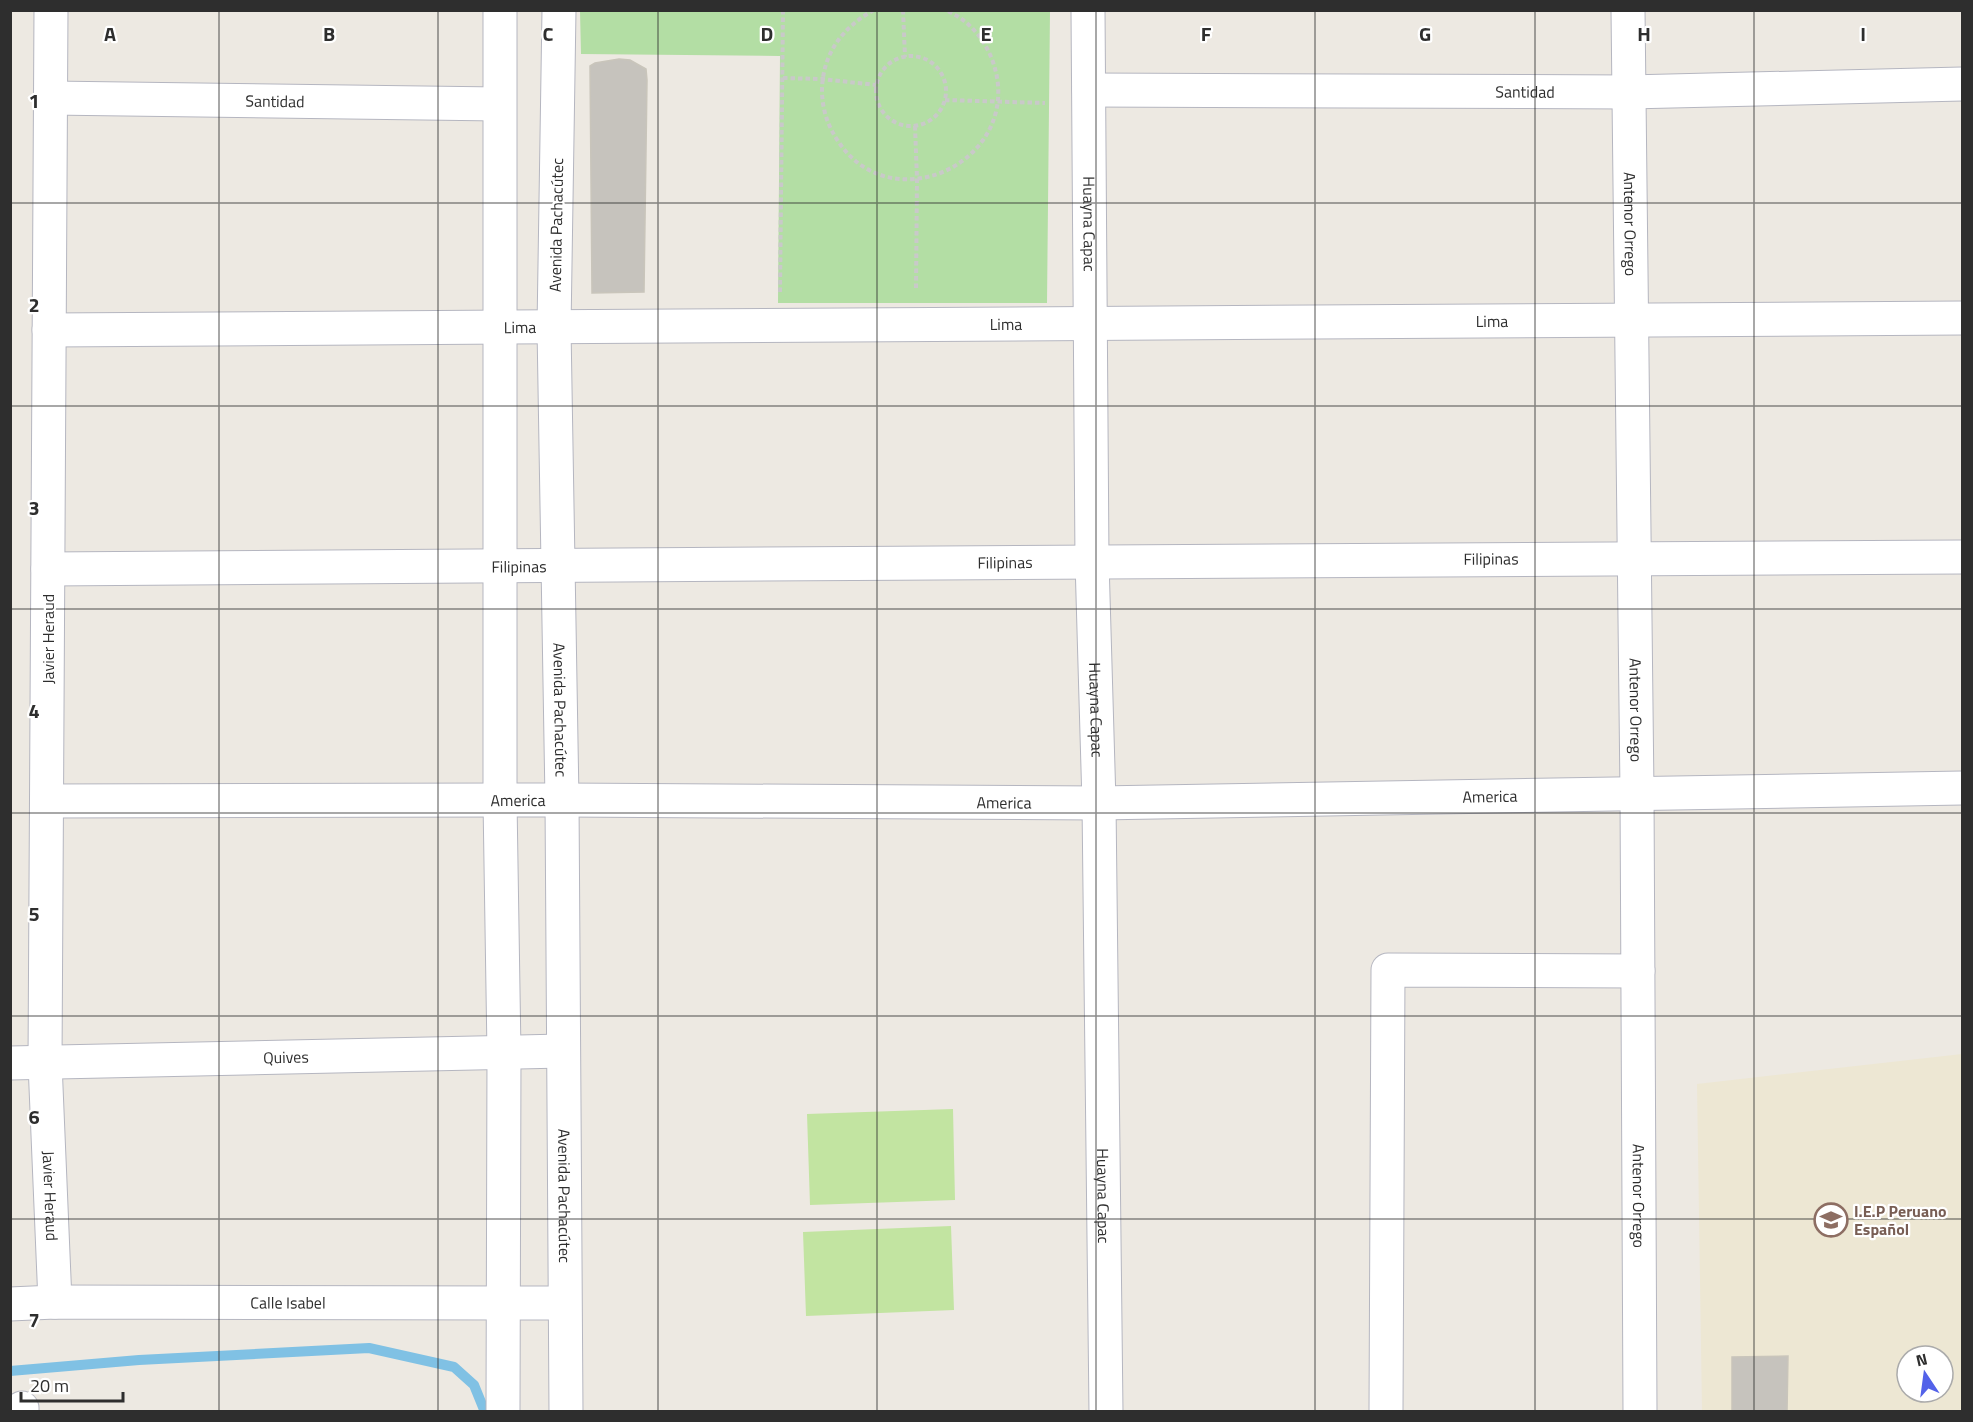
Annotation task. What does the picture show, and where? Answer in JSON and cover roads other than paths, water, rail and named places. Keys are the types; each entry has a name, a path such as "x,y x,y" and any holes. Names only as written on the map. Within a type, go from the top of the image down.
{"street":[{"name":"Javier Heraud","path":"51,10 45,1063 55,1302"},
{"path":"500,10 503,1412"},
{"name":"Avenida Pachacútec","path":"559,10 554,328 562,800 566,1412"},
{"name":"Huayna Capac","path":"1088,10 1092,561 1099,803 1106,1412"},
{"name":"Antenor Orrego","path":"1628,10 1638,793 1640,1412"},
{"name":"Santidad","path":"1089,90 1629,92 1962,84"},
{"name":"Santidad","path":"50,98 499,104"},
{"name":"Lima","path":"49,330 1632,322 1962,318"},
{"name":"Filipinas","path":"48,569 501,568 1635,557 1962,557"},
{"name":"America","path":"47,801 562,800 1099,803 1962,788"},
{"path":"1386,1412 1388,970 1638,971"},
{"name":"Quives","path":"10,1063 562,1051"},
{"name":"Calle Isabel","path":"10,1304 55,1302 564,1303"}],"waterway":[{"path":"10,1371 139,1360 369,1348 454,1367 474,1385 485,1412"}],"place":[{"name":"I.E.P Peruano Español","path":"1831,1220"}]}
